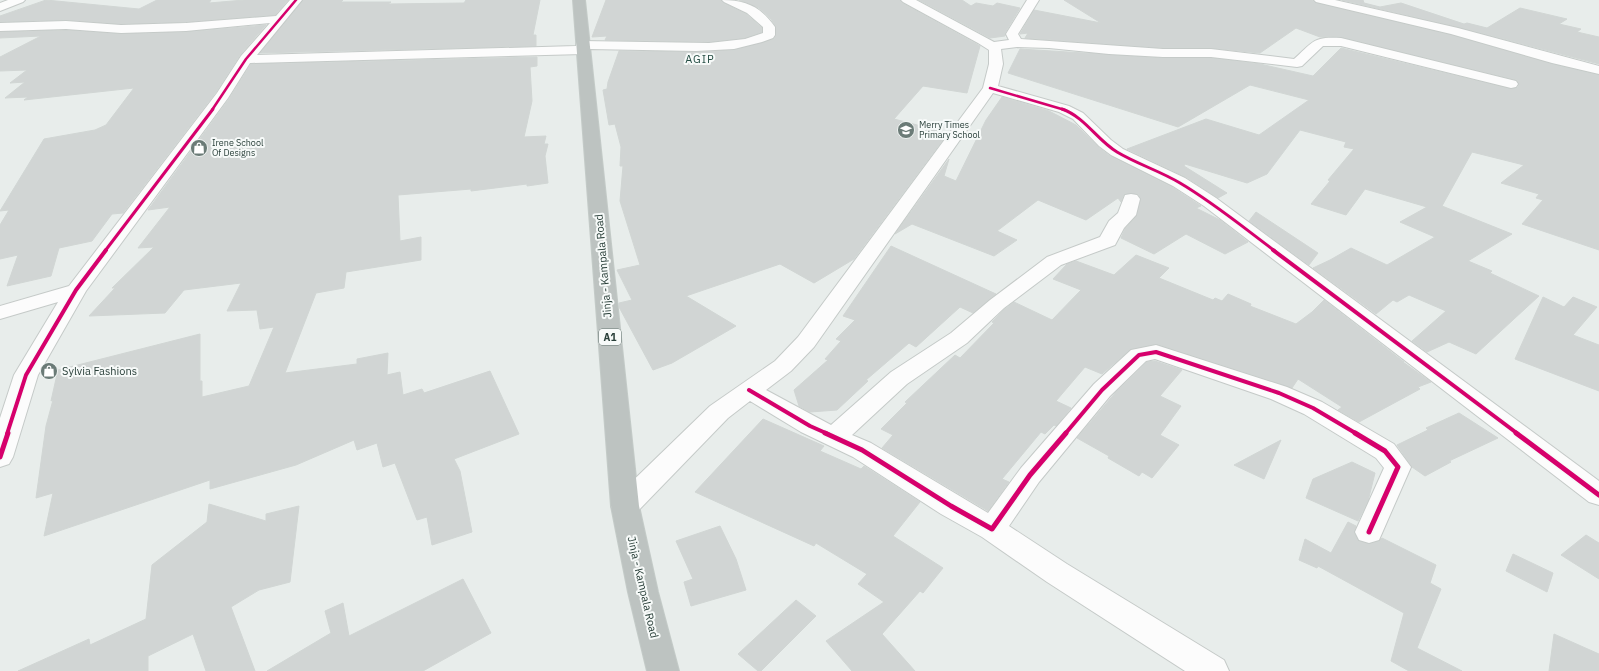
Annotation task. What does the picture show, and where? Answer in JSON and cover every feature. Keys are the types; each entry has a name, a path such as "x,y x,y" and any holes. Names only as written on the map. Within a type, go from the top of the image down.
{"highway":[{"name":"Jinja - Kampala Road","path":"579,0 625,506 643,592 663,671"}],"street":[{"path":"0,7 19,0"},
{"path":"0,457 26,374 76,290 223,95 246,59 278,19 296,0"},
{"path":"246,59 583,48 692,47 733,45 756,41 768,35 769,27 761,16 750,9 728,0"},
{"path":"625,506 720,412 783,366 806,342 990,88 996,64 995,49 983,40 906,0"},
{"path":"1017,43 1012,34 1033,0"},
{"path":"1320,0 1462,33 1557,60 1599,70"},
{"path":"0,27 66,25 121,29 186,27 278,19"},
{"path":"990,46 1017,43 1049,44 1147,52 1210,53 1297,63 1316,43 1321,41 1330,41 1341,42 1511,84"},
{"path":"990,88 1064,109 1078,116 1105,143 1117,152 1179,182 1210,202 1599,495"},
{"path":"834,437 899,378 959,338 997,304 1054,261 1108,241 1116,225 1127,215 1131,199"},
{"path":"0,313 76,290"},
{"path":"992,529 1030,475 1102,390 1139,355 1156,352 1279,393 1313,408 1385,451 1398,467 1369,532"},
{"path":"750,390 810,426 862,450 951,506 992,529 1057,573 1213,671"}],"building":[{"path":"46,0 139,9 157,0 211,0 209,3 244,0 288,0 275,15 186,22 121,24 66,20 0,22 0,16"},
{"path":"303,0 391,2 388,4 464,3 466,0 540,0 533,35 536,35 536,46 260,53"},
{"path":"606,0 721,0 723,3 746,14 762,28 762,32 745,38 709,42 605,40 607,36 592,37"},
{"path":"739,0 900,0 902,3 980,46 967,93 923,86 894,119 948,133 854,259 814,283 780,264 686,296 736,326 672,363 653,370 619,307 619,303 632,300 617,270 640,265 620,201 623,166 620,166 621,147 615,124 609,125 603,90 607,89 619,51 696,52 734,50 774,39 776,35 776,27 771,19 759,8"},
{"path":"919,0 962,0 971,6 976,3 993,6 997,3 1020,8 1005,33 1005,36 990,38"},
{"path":"1064,0 1312,0 1316,3 1451,35 1552,64 1599,75 1599,250 1522,224 1543,200 1536,198 1539,194 1501,183 1524,165 1472,152 1442,206 1512,234 1468,261 1492,271 1490,273 1539,296 1476,354 1449,342 1427,352 1412,341 1446,311 1409,295 1397,302 1393,300 1376,314 1313,268 1351,248 1387,265 1435,237 1400,222 1427,207 1365,189 1346,215 1311,204 1330,181 1328,180 1354,149 1344,147 1346,142 1300,130 1267,174 1247,183 1185,164 1184,166 1227,193 1218,198 1186,177 1127,149 1206,119 1259,135 1309,100 1250,85 1178,127 1008,73 1020,49 1163,58 1211,58 1260,64 1313,76 1341,48 1511,89 1517,88 1519,85 1517,80 1341,37 1320,37 1296,28 1260,53 1211,48 1163,48 1025,38 1028,33 1020,34 1034,10 1101,23"},
{"path":"1342,0 1363,0 1364,3 1380,7 1401,3 1464,24 1467,23 1487,28 1520,8 1567,19 1559,24 1581,29 1577,32 1599,37 1599,64 1458,27"},
{"path":"266,25 240,55 216,92 123,213 112,214 92,241 59,248 51,276 7,286 18,255 0,259 0,225 9,210 0,211 44,139 95,130 106,125 134,88 24,100 28,97 5,98 25,82 10,83 27,70 0,71 0,57 41,36 0,38 0,32 66,30 121,34 186,32"},
{"path":"537,57 537,66 530,67 532,101 524,137 546,136 544,144 548,144 545,156 548,183 471,191 471,189 398,195 400,241 421,237 421,260 346,272 344,288 316,293 285,373 357,364 357,359 388,353 387,375 400,372 403,395 422,389 424,393 490,371 519,434 454,459 460,471 472,532 432,545 427,517 417,520 395,463 383,467 377,443 357,450 354,440 296,465 210,489 210,480 44,536 53,493 36,498 46,426 53,400 51,401 58,370 200,334 200,381 202,381 202,397 249,386 274,327 260,329 257,310 227,311 241,283 184,290 165,313 89,316 115,288 112,288 154,247 138,248 170,207 148,210 229,99 251,64"},
{"path":"1002,97 1049,111 1076,125 1098,147 1110,156 1172,187 1201,206 1196,208 1220,220 1248,242 1225,254 1186,234 1154,254 1121,238 1125,229 1137,215 1141,199 1138,194 1131,193 1124,194 1121,202 1118,198 1086,220 1038,200 997,231 1017,240 994,256 912,224 895,234 949,159 944,176 956,181 986,120"},
{"path":"1256,212 1318,253 1309,265 1249,221"},
{"path":"891,246 996,294 973,313 960,307 916,347 909,343 866,380 868,381 837,410 810,412 799,406 794,390 828,360 825,359 841,341 836,339 855,320 843,316"},
{"path":"1136,255 1169,268 1159,278 1213,300 1215,298 1222,301 1228,294 1251,304 1250,306 1296,324 1312,312 1324,300 1431,382 1418,387 1420,389 1359,422 1338,410 1342,407 1298,379 1292,388 1156,344 1131,349 1102,374 1085,367 1056,401 1071,408 1056,426 1054,425 1045,434 1041,432 1002,479 1009,482 988,511 882,448 893,435 881,429 907,403 905,402 955,355 960,358 994,323 992,322 1014,302 1052,320 1081,290 1053,279 1067,264 1076,261 1114,275"},
{"path":"1543,297 1564,307 1573,297 1597,307 1573,335 1599,345 1599,391 1515,359"},
{"path":"1155,361 1182,370 1160,396 1181,406 1160,435 1179,445 1152,478 1142,472 1139,476 1108,458 1109,456 1077,438 1116,392 1147,362"},
{"path":"1459,413 1498,438 1449,461 1451,462 1425,476 1412,467 1397,445 1428,430 1426,428"},
{"path":"763,419 824,446 820,451 861,469 864,466 920,502 893,536 943,568 923,593 920,591 882,634 915,671 852,671 826,641 884,602 858,584 867,574 816,543 814,546 695,492"},
{"path":"1281,440 1264,479 1234,465"},
{"path":"1352,462 1375,473 1368,501 1358,521 1306,498 1313,479"},
{"path":"209,504 266,521 266,514 299,506 290,582 259,590 231,607 255,671 206,671 193,634 148,656 148,671 18,671 89,639 90,645 146,619 152,565 207,522"},
{"path":"1348,522 1356,526 1354,533 1359,541 1369,544 1379,541 1382,538 1436,565 1430,583 1441,589 1417,648 1462,671 1409,671 1391,661 1404,613 1318,566 1317,568 1299,560 1305,539 1331,553"},
{"path":"720,526 736,559 746,590 691,606 684,582 693,579 676,541"},
{"path":"1586,535 1599,543 1599,579 1561,555"},
{"path":"1513,554 1553,573 1547,592 1506,571"},
{"path":"463,579 491,633 423,671 267,671 331,633 325,611 343,603 349,636"},
{"path":"796,600 816,616 761,671 758,671 738,654"},
{"path":"1554,634 1599,654 1599,671 1549,671"}],"cycle path":[{"path":"0,457 26,375 76,290 223,95 246,59 296,0"},
{"path":"990,88 1064,109 1078,116 1105,143 1117,152 1179,182 1210,202 1599,495"},
{"path":"749,390 810,426 862,450 951,506 992,529 1030,475 1102,390 1139,355 1156,352 1279,393 1313,408 1385,451 1398,467 1369,532"}],"place":[{"name":"Merry Times Primary School","path":"906,130"},
{"name":"Irene School Of Designs","path":"199,148"},
{"name":"Sylvia Fashions","path":"49,371"}],"district":[{"name":"AGIP","path":"700,59"}]}
